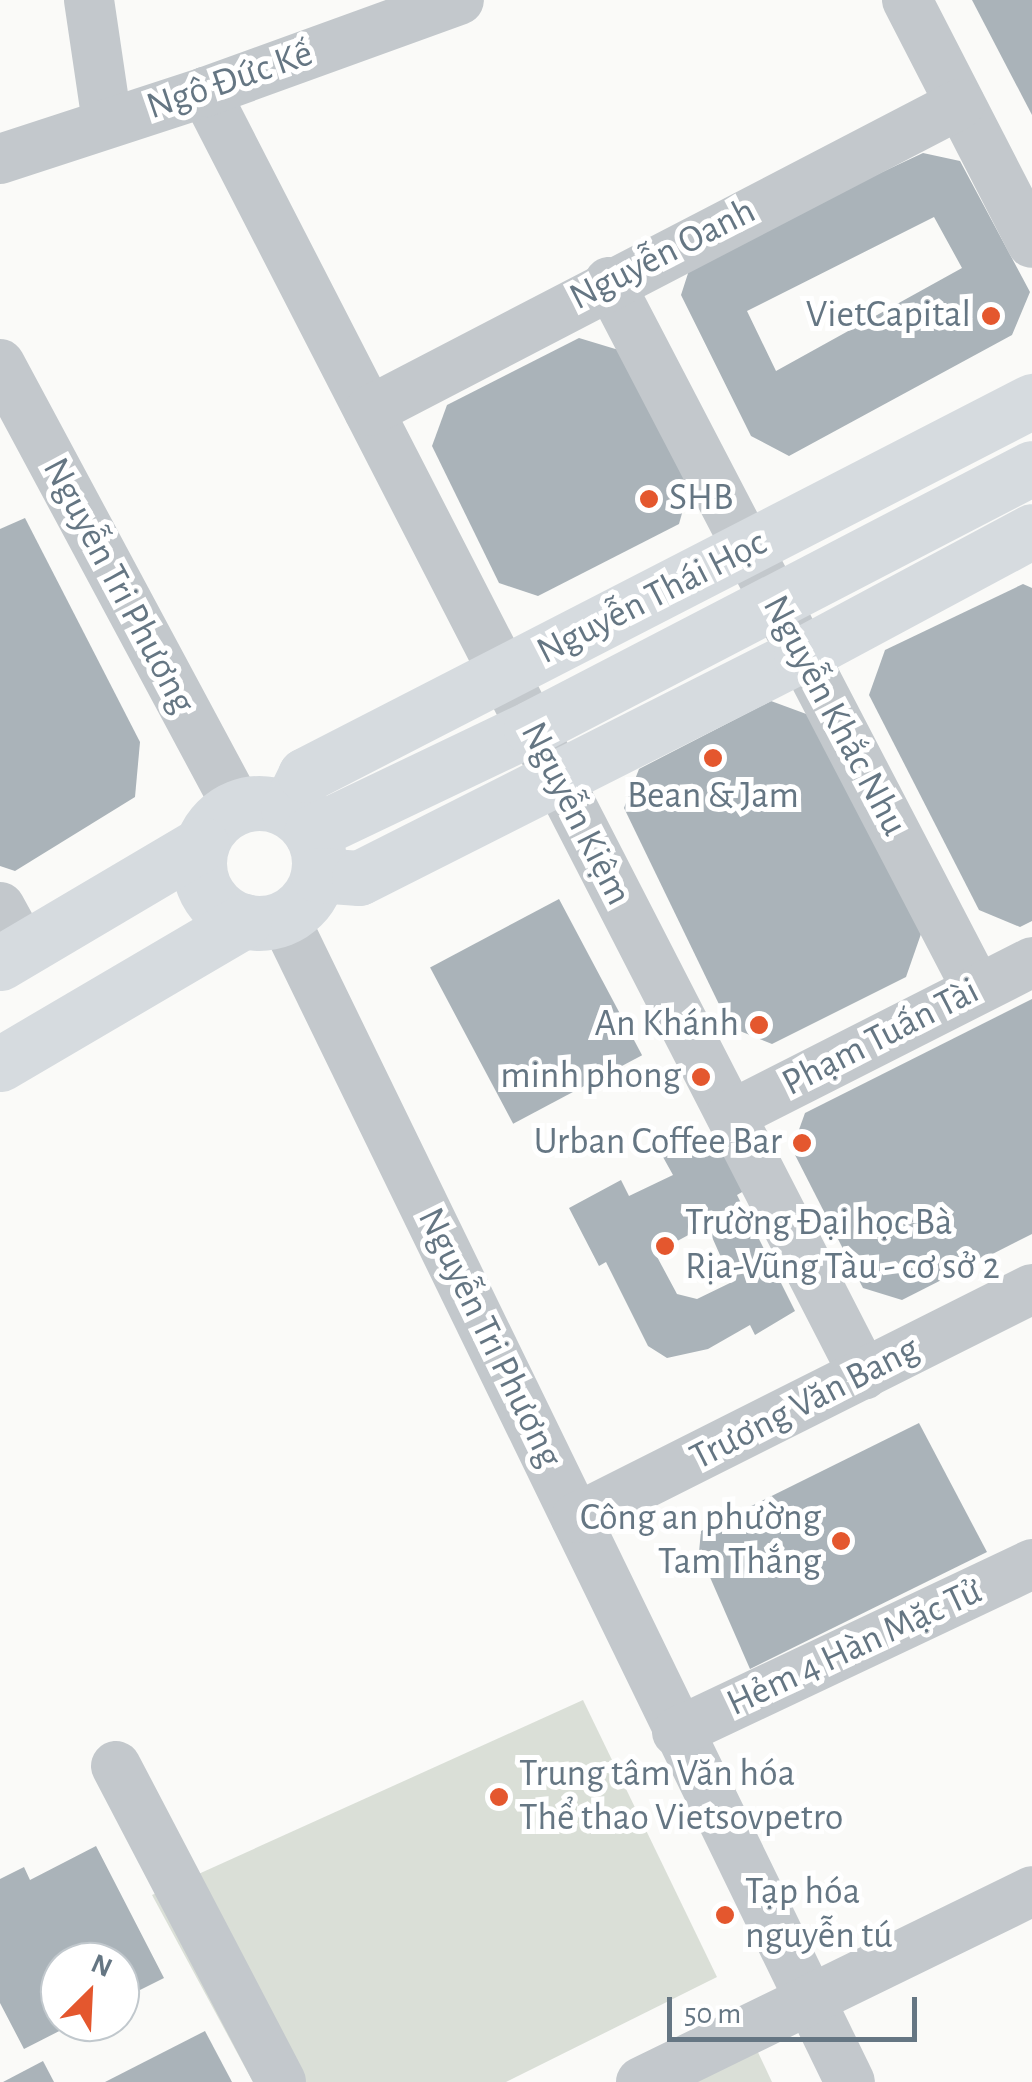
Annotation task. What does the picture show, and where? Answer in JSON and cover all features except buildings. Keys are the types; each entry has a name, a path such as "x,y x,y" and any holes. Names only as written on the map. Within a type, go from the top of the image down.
{"main road":[{"name":"Nguyễn Thái Học","path":"271,834 305,775 1014,410"},
{"name":"Nguyễn Thái Học","path":"8,940 531,728 1029,476"},
{"name":"Nguyễn Thái Học","path":"271,834 358,878 801,655 1032,531"},
{"path":"0,1064 307,898 271,834 199,873 204,888 224,912 264,919"}],"street":[{"path":"89,0 107,122"},
{"name":"Ngô Đức Kế","path":"0,159 206,92 459,0"},
{"path":"906,0 1032,243"},
{"name":"Nguyễn Kiệm","path":"206,92 864,1375"},
{"name":"Nguyễn Oanh","path":"369,411 610,282 960,104"},
{"name":"Nguyễn Khắc Nhu","path":"610,282 977,988"},
{"name":"Nguyễn Tri Phương","path":"0,364 17,440 271,834"},
{"path":"1014,410 1029,476"},
{"name":"Nguyễn Tri Phương","path":"264,919 576,1518 850,2082"},
{"name":"Phạm Tuấn Tài","path":"731,1115 1032,962"},
{"name":"Trương Văn Bang","path":"576,1518 1032,1289"},
{"name":"Hẻm 4 Hàn Mặc Tử","path":"678,1732 1032,1564"},
{"path":"116,1766 281,2082"},
{"path":"641,2082 1032,1892"}],"shaded area":[{"name":"Trung tâm Văn hóa Thể thao Vietsovpetro","path":"583,1700 717,1977 506,2082 253,2082 152,1895"},
{"path":"755,2046 772,2082 684,2082"}],"place":[{"name":"VietCapital","path":"991,316"},
{"name":"SHB","path":"649,499"},
{"name":"Bean & Jam","path":"713,758"},
{"name":"An Khánh","path":"759,1025"},
{"name":"minh phong","path":"701,1077"},
{"name":"Urban Coffee Bar","path":"802,1143"},
{"name":"Trường Đại học Bà Rịa-Vũng Tàu - cơ sở 2","path":"665,1246"},
{"name":"Công an phường Tam Thắng","path":"841,1541"},
{"name":"Trung tâm Văn hóa Thể thao Vietsovpetro","path":"499,1797"},
{"name":"Tạp hóa nguyễn tú","path":"725,1915"}]}
